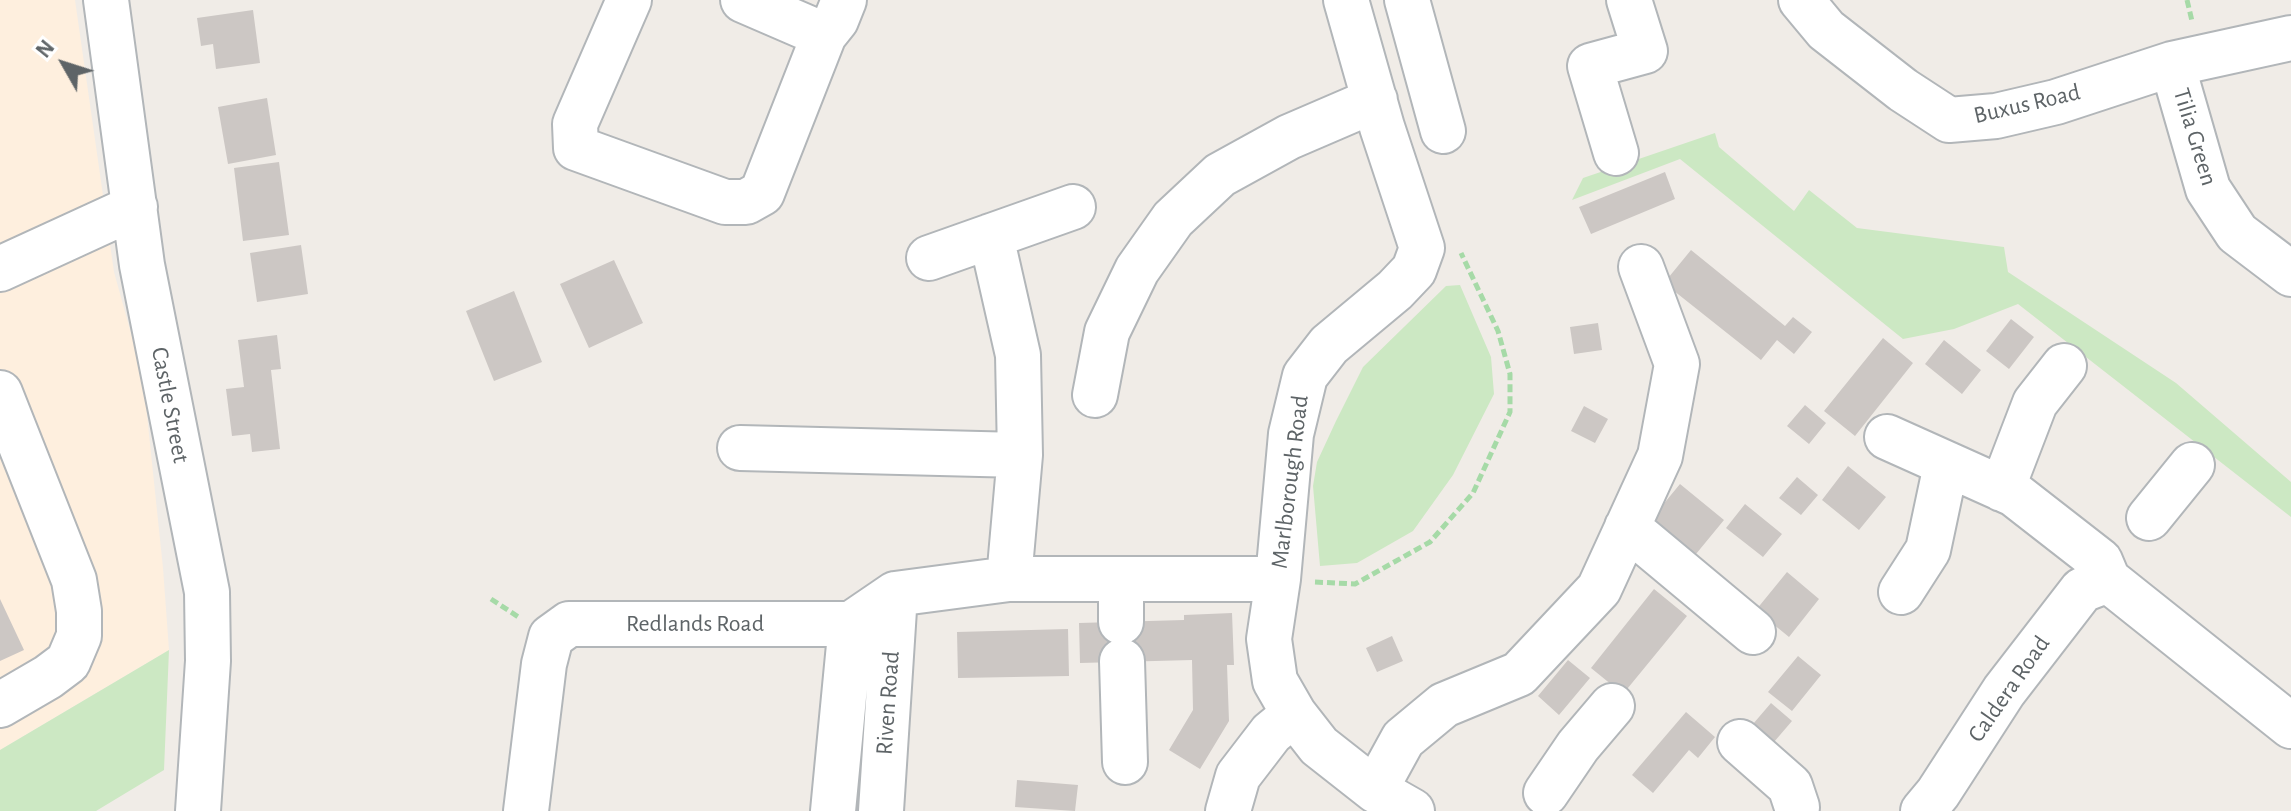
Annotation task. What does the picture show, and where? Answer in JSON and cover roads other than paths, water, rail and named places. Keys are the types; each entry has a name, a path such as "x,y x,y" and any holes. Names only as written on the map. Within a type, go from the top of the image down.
{"street":[{"name":"Castle Street","path":"106,0 142,265 207,592 208,661 198,811"},
{"path":"629,0 575,124 573,137 576,148 725,202 746,202 762,193 834,17 743,0"},
{"path":"1095,395 1107,332 1137,270 1173,219 1220,175 1289,137 1375,100 1346,0"},
{"path":"1407,0 1443,131"},
{"path":"1616,153 1590,66 1645,51 1629,0"},
{"name":"Buxus Road","path":"1801,0 1826,30 1903,90 1949,120 1996,116 2056,102 2172,64 2291,38"},
{"name":"Tilia Green","path":"2172,64 2208,189 2237,233 2291,274"},
{"name":"Marlborough Road","path":"1375,100 1422,248 1414,270 1395,290 1329,345 1305,376 1291,434 1278,579 1269,639 1275,681 1294,714 1319,746 1394,801 1403,739 1444,705 1519,674 1599,589 1660,456 1677,364 1641,267"},
{"path":"0,269 135,207"},
{"path":"929,258 1073,207"},
{"path":"991,236 1018,355 1020,455 1009,579"},
{"path":"1901,592 1975,478 2064,366"},
{"path":"0,393 74,580 79,636 68,662 0,705"},
{"path":"1887,437 2014,494 2100,561 2106,576 2291,726"},
{"path":"740,448 1020,455"},
{"path":"2106,576 2192,465"},
{"path":"1627,527 1753,632"},
{"name":"Caldera Road","path":"1923,811 2004,691 2082,590 2106,576"},
{"path":"851,624 895,594 1009,579 1122,621 1278,579"},
{"name":"Riven Road","path":"881,811 895,594"},
{"path":"1122,621 1125,762"},
{"name":"Redlands Road","path":"526,811 544,664 551,637 569,624 851,624"},
{"name":"Riven Road","path":"833,811 851,624"},
{"path":"1546,793 1578,746 1612,706"},
{"path":"1233,793 1271,733 1294,714"},
{"path":"1740,742 1790,786 1797,807"}]}
